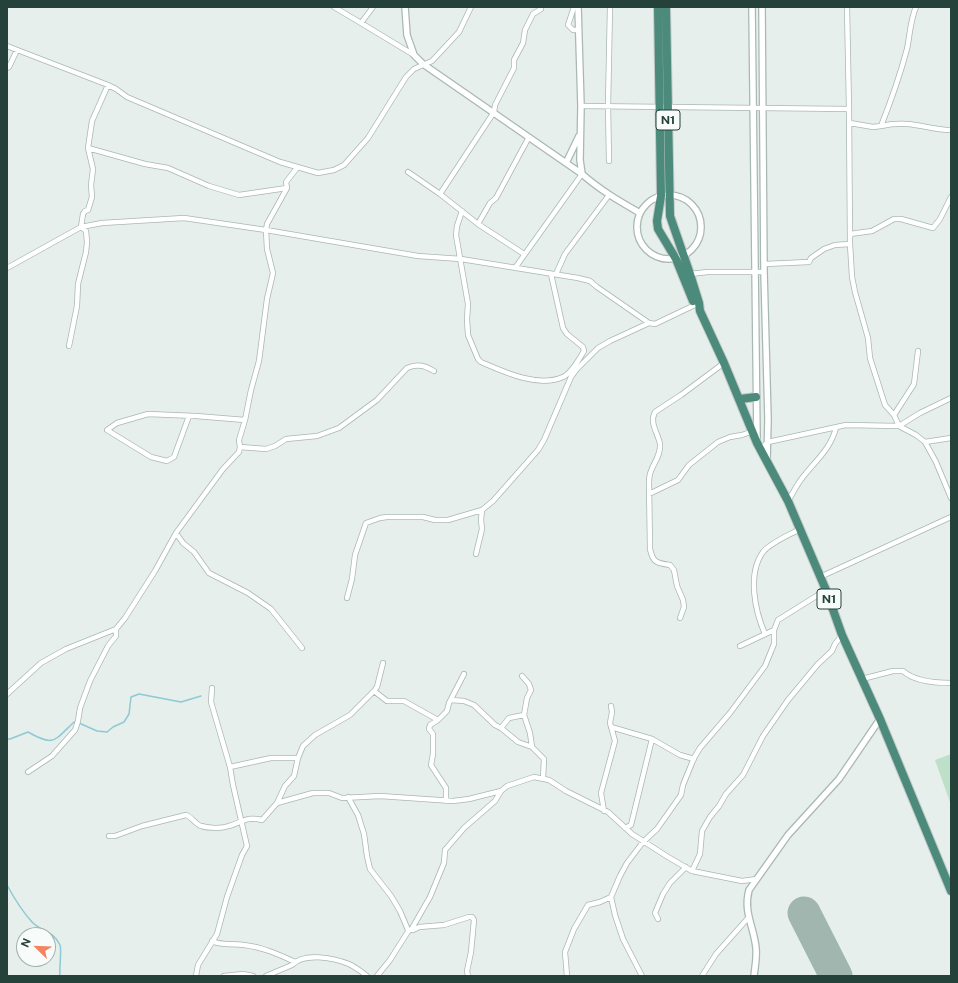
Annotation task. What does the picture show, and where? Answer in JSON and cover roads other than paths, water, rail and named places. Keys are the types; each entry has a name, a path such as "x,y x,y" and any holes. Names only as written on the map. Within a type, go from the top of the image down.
{"highway":[{"name":"N1","path":"658,7 659,107 665,195 675,232 690,274 698,306"},
{"name":"N1","path":"666,7 668,107 665,195 657,226 676,259 740,399 752,431 767,463 788,501 826,590 842,635 880,719 951,891"},
{"path":"658,218 670,216"},
{"path":"661,235 675,232"},
{"path":"740,399 756,397"}],"street":[{"path":"334,7 414,55 423,64 582,174 596,186 640,213"},
{"path":"362,23 372,7"},
{"path":"405,7 407,35 414,55"},
{"path":"7,46 108,85 134,100 280,162 318,173 334,170 344,165 368,138 406,77 414,69 432,61 459,32 471,7"},
{"path":"440,194 494,112 494,105 514,68 514,60 523,43 525,30 533,14 542,7"},
{"path":"574,7 568,25 573,30 579,30"},
{"path":"515,268 582,174 580,160 581,106 578,7"},
{"path":"609,161 608,106 610,7"},
{"path":"752,7 756,271 756,397 759,446 768,442 846,425 899,426 916,435 925,442 936,462 951,498"},
{"path":"762,7 764,108 764,272 768,442 767,463"},
{"path":"847,7 848,109 850,123 850,244 852,277 868,338 870,358 885,405 894,415 899,426"},
{"path":"881,126 898,81 907,48 911,22 916,7"},
{"path":"7,68 9,67 17,50"},
{"path":"81,227 83,214 88,210 92,197 90,185 93,169 88,148 92,121 108,85"},
{"path":"581,106 848,109"},
{"path":"850,123 873,127 896,123 951,130"},
{"path":"566,163 580,134"},
{"path":"478,224 490,203 496,198 529,137"},
{"path":"88,148 145,164 168,168 209,186 240,195 287,188"},
{"path":"754,164 764,163"},
{"path":"7,694 41,663 66,649 116,629 125,618 155,571 176,533 223,469 237,455 240,448 239,440 259,361 272,273 266,249 267,224 287,188 286,182 297,168"},
{"path":"408,172 440,194 478,224 524,254"},
{"path":"462,211 457,226 456,235 468,304 468,334 478,359 481,362 525,379 542,380 563,377 572,369 584,351 581,344 563,328 553,274 565,254 609,195"},
{"path":"665,195 679,197 686,200 692,204 700,217 700,239 691,251 684,256 676,259 659,258 644,248 639,240 637,222 640,213 647,203 665,195"},
{"path":"850,234 872,231 894,219 901,219 933,228 940,219 951,197"},
{"path":"7,268 81,227 102,223 184,218 266,230 418,256 461,259 590,280 649,323 655,324 698,306"},
{"path":"755,224 764,223"},
{"path":"70,346 77,306 78,284 82,272 87,242 86,230 81,227"},
{"path":"764,264 808,262 811,258 824,249 835,245 850,244"},
{"path":"690,274 702,272 764,272"},
{"path":"756,299 765,299"},
{"path":"347,598 352,579 355,555 366,523 387,517 423,517 435,520 448,520 482,510 493,501 538,450 576,369 598,348 649,323"},
{"path":"894,415 914,384 918,351"},
{"path":"680,618 684,607 677,586 674,570 670,565 658,563 652,557 649,494 650,474 660,453 660,444 652,420 655,412 724,363"},
{"path":"240,448 266,449 275,446 286,439 317,436 339,428 377,400 408,368 414,365 424,366 434,371"},
{"path":"899,426 920,413 951,398"},
{"path":"189,416 174,457 167,461 150,457 107,430 117,423 148,414 189,416 245,420"},
{"path":"788,501 802,478 818,462 830,444 836,428"},
{"path":"649,494 678,480 689,465 718,442 730,437 742,436 752,431"},
{"path":"925,442 951,438"},
{"path":"476,554 482,529 482,510"},
{"path":"820,577 951,517"},
{"path":"765,634 759,619 755,593 755,570 765,550 800,529"},
{"path":"176,533 183,543 194,552 209,573 248,593 271,609 302,648"},
{"path":"642,976 623,938 615,915 611,897 627,863 643,842 657,829 681,795 683,785 700,748 730,713 764,666 774,644 774,630 780,618 826,590"},
{"path":"28,772 52,756 75,730 80,708 90,681 108,646 116,636 116,629"},
{"path":"740,646 774,630"},
{"path":"692,871 700,854 702,830 710,817 743,775 763,736 788,700 818,664 832,651 842,635"},
{"path":"109,836 115,836 142,826 186,814 198,825 202,826 227,827 242,820 257,818 262,820 277,803 285,786 294,776 298,758 303,746 313,737 350,716 377,687 384,663"},
{"path":"862,679 893,671 903,671 908,676 928,681 951,683"},
{"path":"446,801 446,788 432,765 433,734 429,729 430,725 438,720 447,711 464,674"},
{"path":"522,676 529,684 531,690 527,698 524,715 530,733 532,747"},
{"path":"196,976 198,965 217,934 242,855 247,846 230,767 211,702 212,688"},
{"path":"374,691 387,701 404,701 438,720"},
{"path":"451,700 464,701 474,705 495,725 518,742 532,747 544,759 543,778"},
{"path":"604,811 601,793 615,742 610,720 612,712 611,706"},
{"path":"501,728 509,718 524,715"},
{"path":"754,976 757,948 749,917 747,898 748,890 788,835 839,779 880,719"},
{"path":"611,727 652,739 680,755 694,759"},
{"path":"625,828 630,825 633,818 652,739"},
{"path":"230,767 271,758 298,758"},
{"path":"277,803 313,793 327,792 342,798 380,796 446,801 469,799 501,790 524,779 534,777 543,778 610,813 625,828 643,842 692,871 742,881 757,879"},
{"path":"377,976 390,960 430,897 444,863 445,850 464,828 494,801 501,790"},
{"path":"348,797 358,815 364,834 370,869 391,896 410,930"},
{"path":"658,919 655,913 660,899 670,883 686,868"},
{"path":"567,976 564,954 574,929 588,905 611,897"},
{"path":"410,930 420,927 444,925 469,916 472,917 474,920 471,952 467,971 468,976"},
{"path":"702,976 716,954 749,917"},
{"path":"212,941 222,945 227,943 244,944 266,949 295,962"},
{"path":"266,976 292,965 306,957 321,957 347,963 367,976"},
{"path":"224,976 243,974 254,976"}],"waterway":[{"path":"79,723 97,731 107,732 113,727 124,722 129,714 131,697 139,694 181,702 201,696"},
{"path":"7,739 28,732 43,739 53,740 75,722"},
{"path":"7,885 18,904 32,922 54,936 60,945 60,976"}]}
